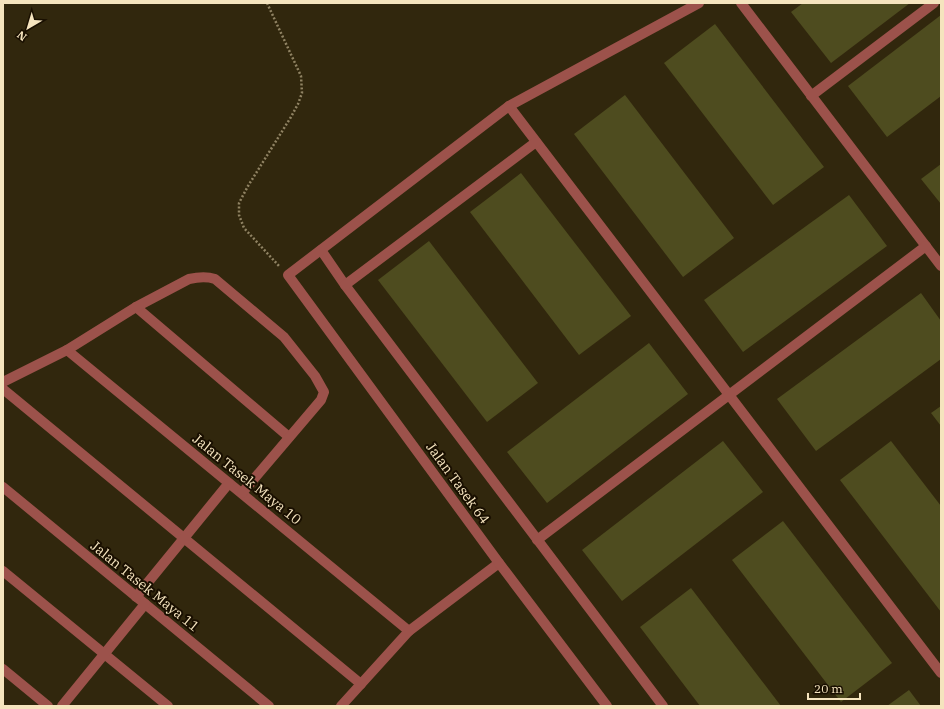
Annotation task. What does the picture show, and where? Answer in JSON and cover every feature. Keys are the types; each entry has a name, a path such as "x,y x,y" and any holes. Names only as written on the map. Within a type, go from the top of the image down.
{"street":[{"path":"288,275 509,106 699,3"},
{"path":"741,3 941,265"},
{"path":"811,96 934,3"},
{"path":"509,106 941,673"},
{"path":"345,285 536,142"},
{"path":"537,540 926,246"},
{"path":"321,250 345,285 663,706"},
{"name":"Jalan Tasek 64","path":"288,275 499,563 607,706"},
{"path":"3,382 67,350 136,308 189,279 197,277 208,277 215,279 284,337 315,376 324,392 321,400 242,493"},
{"path":"136,308 289,437"},
{"name":"Jalan Tasek Maya 10","path":"67,350 409,631"},
{"path":"3,389 361,684"},
{"path":"136,597 229,483"},
{"name":"Jalan Tasek Maya 11","path":"3,487 269,706"},
{"path":"341,706 409,631 499,563"},
{"path":"3,571 168,706"},
{"path":"62,706 145,604"},
{"path":"3,669 48,706"}],"path":[{"path":"267,3 301,76 302,93 290,118 239,203 239,215 244,228 288,275"}],"building":[{"path":"803,3 910,3 831,63 791,12"},
{"path":"941,15 941,96 887,137 848,86"},
{"path":"715,24 824,167 773,205 664,63"},
{"path":"625,95 734,238 683,277 574,134"},
{"path":"941,164 941,204 921,179"},
{"path":"521,173 631,316 579,355 470,212"},
{"path":"849,195 887,246 743,352 704,300"},
{"path":"429,241 538,383 487,422 378,280"},
{"path":"921,293 941,321 941,359 816,451 777,399"},
{"path":"649,343 688,394 547,503 507,452"},
{"path":"941,406 941,426 931,413"},
{"path":"723,441 763,492 622,601 582,550"},
{"path":"891,441 941,506 941,612 840,480"},
{"path":"783,521 892,663 841,702 732,560"},
{"path":"691,588 781,706 700,706 640,627"},
{"path":"909,690 921,706 887,706"}]}
